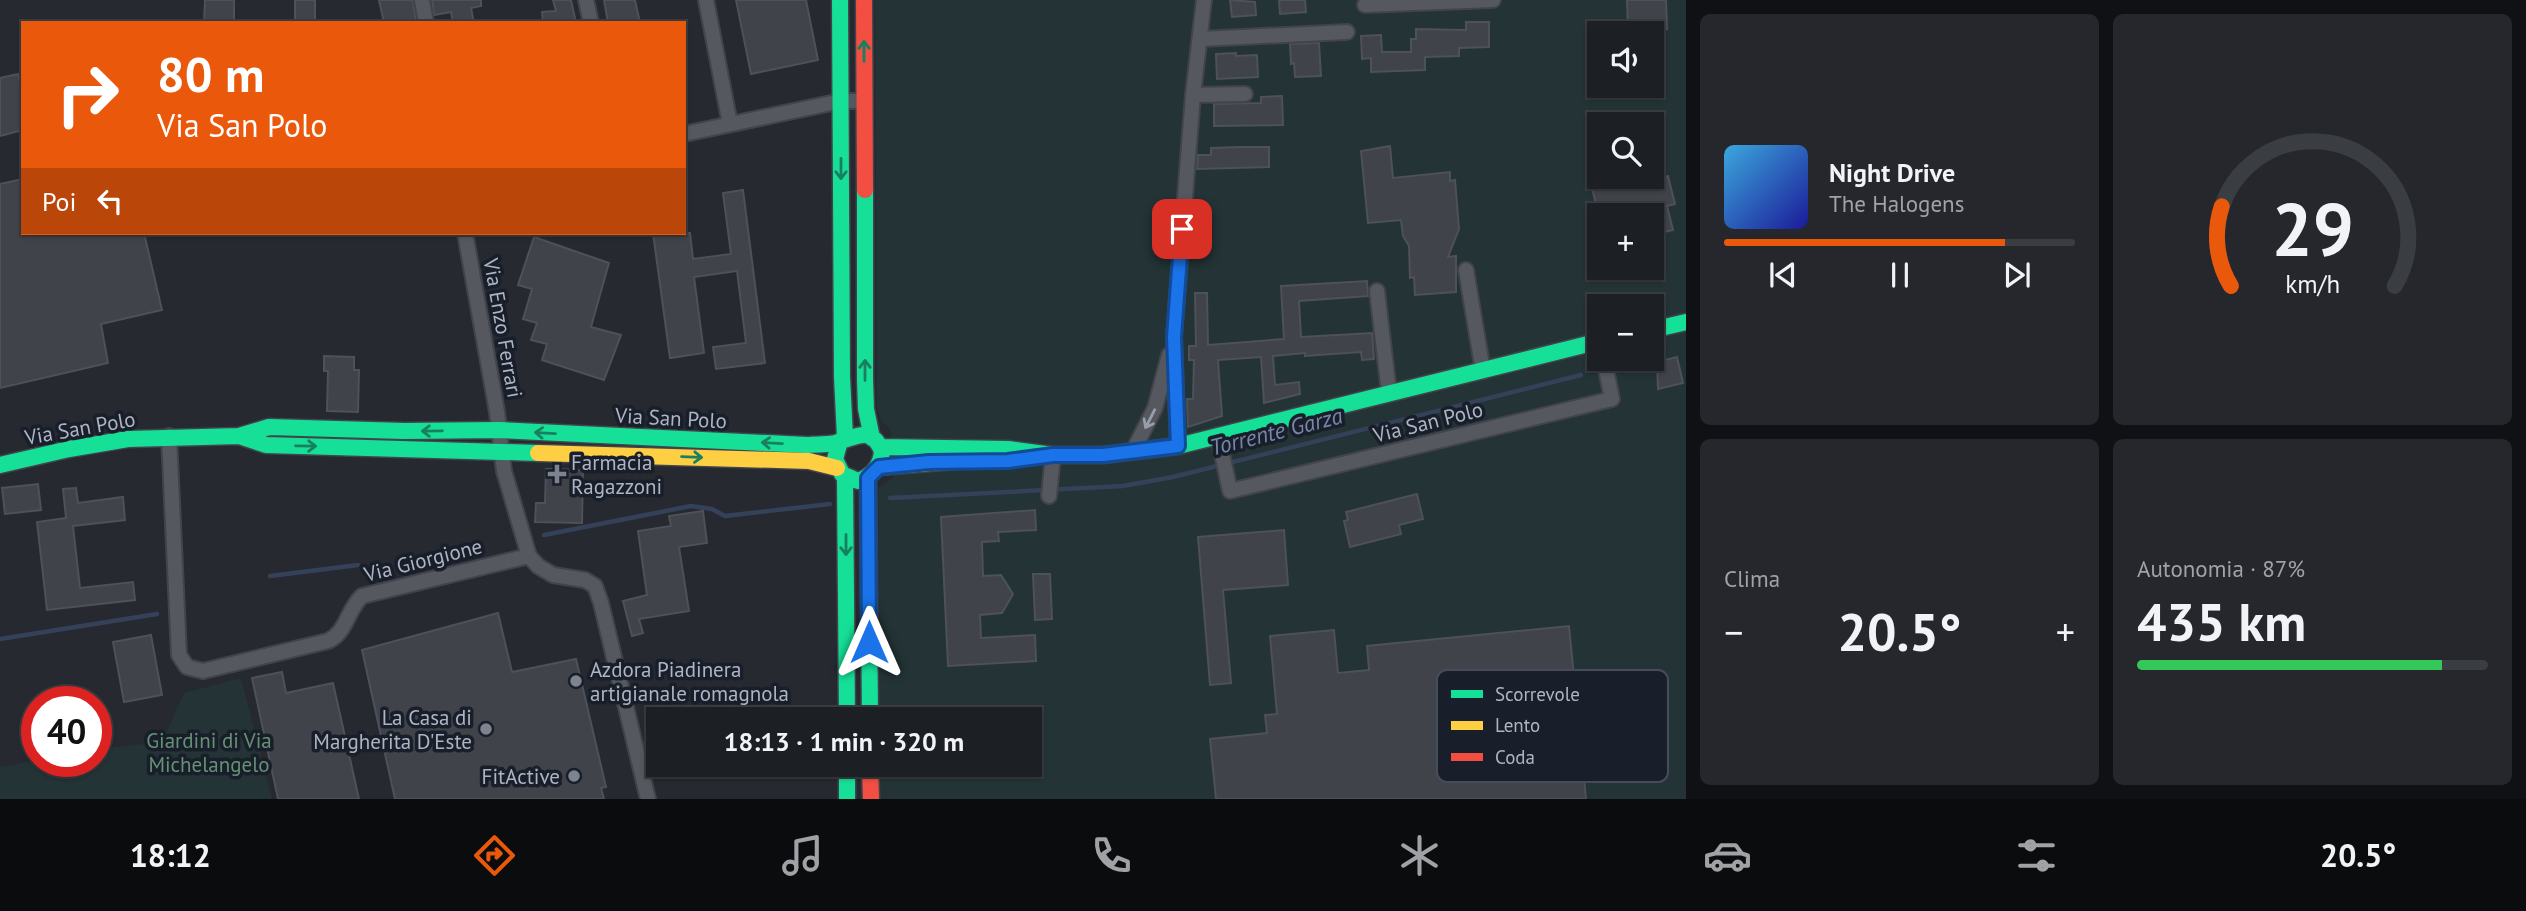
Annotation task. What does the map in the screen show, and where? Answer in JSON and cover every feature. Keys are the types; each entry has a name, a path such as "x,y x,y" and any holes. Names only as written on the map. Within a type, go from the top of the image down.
{"main road":[{"path":"840,0 843,439 835,450 841,472 847,707"},
{"path":"864,0 866,409 882,457 874,473 870,707"},
{"path":"1664,327 1686,322"},
{"name":"Via San Polo","path":"0,465 128,439 239,436 269,427 404,431 500,430 807,445 843,439 858,433 876,442 1008,449 1053,455 1103,455 1178,446 1587,344"},
{"name":"Via San Polo","path":"239,436 266,445 809,461 858,481 874,473 929,462 1008,461 1053,455"},
{"path":"847,777 847,799"},
{"path":"870,777 871,799"}],"street":[{"path":"422,0 426,21"},
{"path":"586,0 591,21"},
{"path":"706,0 730,124"},
{"path":"1178,446 1174,337 1193,96 1204,0"},
{"path":"1365,5 1493,0"},
{"path":"1200,39 1347,32"},
{"path":"1193,96 1245,94"},
{"path":"686,134 841,101 864,101"},
{"name":"Via Enzo Ferrari","path":"465,235 500,430"},
{"name":"Via San Polo","path":"1466,270 1483,371"},
{"name":"Via San Polo","path":"1377,291 1390,393"},
{"path":"1133,452 1155,408 1174,337"},
{"name":"Via San Polo","path":"1218,435 1224,475 1230,491 1612,399 1606,371"},
{"path":"500,430 504,471 529,556 538,566 553,575 585,580 594,586 601,603 648,799"},
{"name":"Via Giorgione","path":"169,436 179,655 187,667 203,671 328,641 338,636 353,604 362,596 529,556"},
{"path":"1049,496 1053,455"}],"green space":[{"path":"875,0 1686,0 1686,799 880,799 880,777 1042,777 1042,707 879,707 878,488 894,477 891,431 881,420 877,407"},
{"name":"Giardini di Via Michelangelo","path":"241,678 272,799 0,799 0,767 21,763 21,777 112,777 112,747 162,742 184,693"}],"building":[{"path":"205,0 234,0 234,21 204,21"},
{"path":"295,0 315,0 315,21 295,21"},
{"path":"379,0 413,0 416,21 384,21"},
{"path":"432,0 481,0 481,6 471,8 474,21 453,21 451,12 434,15"},
{"path":"553,0 571,0 576,21 543,21 542,12 556,11"},
{"path":"604,0 635,0 640,21 608,21"},
{"path":"736,0 806,0 818,60 751,74"},
{"path":"1230,0 1255,2 1256,15 1232,17"},
{"path":"1279,0 1305,0 1306,12 1280,14"},
{"path":"1627,0 1666,0 1667,29 1664,29 1664,21 1628,21"},
{"path":"1466,22 1489,22 1489,47 1459,48 1459,56 1425,57 1425,70 1371,72 1371,58 1362,59 1361,36 1381,35 1382,52 1411,52 1411,39 1416,39 1416,29 1466,30"},
{"path":"1319,43 1321,76 1295,77 1290,44"},
{"path":"1236,53 1236,56 1257,55 1258,77 1217,79 1216,54"},
{"path":"18,74 21,86 21,131 0,136 0,78"},
{"path":"1282,96 1283,125 1214,126 1214,104 1261,103 1261,97"},
{"path":"1390,146 1393,178 1450,172 1450,181 1455,180 1459,229 1448,257 1456,256 1456,292 1415,295 1414,277 1410,278 1409,246 1403,236 1401,220 1368,223 1361,151"},
{"path":"1269,147 1269,167 1197,169 1198,155 1211,155 1211,148"},
{"path":"1668,176 1675,204 1667,206 1673,230 1664,232 1664,203 1596,203 1592,189 1664,189 1664,177"},
{"path":"21,179 21,235 144,235 162,310 101,324 108,363 0,388 0,184"},
{"path":"743,190 765,363 716,369 713,347 746,343 737,271 694,277 704,353 670,358 653,235 690,233 693,259 731,254 723,193"},
{"path":"534,237 609,263 591,327 621,335 604,380 542,360 547,344 531,340 537,323 523,319 532,289 518,285"},
{"path":"1367,281 1368,296 1299,301 1301,337 1372,333 1374,359 1362,360 1361,352 1273,356 1275,385 1299,382 1300,394 1264,403 1261,357 1218,360 1222,416 1188,427 1187,399 1193,399 1194,360 1189,360 1189,346 1196,346 1195,293 1207,293 1208,345 1284,339 1281,286"},
{"path":"324,356 354,357 354,370 359,370 358,412 327,411 328,371 324,371"},
{"path":"1677,357 1683,383 1658,389 1657,371 1664,371 1664,360"},
{"path":"546,469 583,470 582,523 535,522 536,503 545,503"},
{"path":"38,484 41,510 5,514 2,488"},
{"path":"76,488 78,503 123,497 125,520 73,526 80,588 133,582 135,600 47,610 37,522 66,518 63,489"},
{"path":"1417,494 1423,519 1399,525 1401,534 1350,547 1344,521 1348,520 1346,512"},
{"path":"1035,510 1036,530 998,532 999,541 982,542 983,576 1001,575 1013,594 1002,613 980,615 981,638 1035,635 1036,661 948,666 941,517"},
{"path":"703,511 707,543 679,547 689,611 639,619 643,633 632,636 623,601 647,595 638,531 671,526 669,516"},
{"path":"1284,530 1288,585 1223,590 1231,683 1210,685 1198,537"},
{"path":"1033,574 1050,574 1052,619 1035,620"},
{"name":"La Casa di Margherita D'Este","path":"498,613 512,672 576,659 606,787 601,788 604,799 395,799 362,650"},
{"path":"1569,626 1573,670 1437,670 1437,782 1584,782 1586,799 1216,799 1210,739 1267,733 1265,715 1277,714 1270,636 1334,630 1338,673 1369,670 1367,646"},
{"path":"151,635 162,695 124,702 113,642"},
{"path":"282,672 286,693 333,683 359,799 278,799 252,678"}],"waterway":[{"name":"Torrente Garza","path":"890,498 1123,486 1173,477 1581,375"},
{"name":"Torrente Garza","path":"544,535 691,506 712,509 725,516 830,504"},
{"name":"Torrente Garza","path":"270,576 358,565"},
{"name":"Torrente Garza","path":"0,639 157,614"}],"traffic: fast":[{"path":"840,0 842,377 845,437"},
{"path":"865,190 865,379 866,409 872,438"},
{"path":"1664,327 1686,322"},
{"path":"880,447 1008,449 1053,455 1103,455 1178,446 1587,344"},
{"path":"239,436 269,427 404,431 500,430 807,445 832,444 855,436 867,435 878,443 882,451 875,470 858,481 842,474 835,459 840,441"},
{"path":"0,465 128,439 239,436 266,445 538,453"},
{"path":"845,477 847,707"},
{"path":"868,478 870,707"},
{"path":"847,777 847,799"}],"traffic: slow":[{"path":"538,453 809,461 837,468"},
{"path":"879,467 955,461"}],"traffic: jam":[{"path":"864,0 865,190"},
{"path":"870,777 871,799"}],"place":[{"name":"Farmacia Ragazzoni","path":"557,474"},
{"name":"Azdora Piadinera artigianale romagnola","path":"576,681"},
{"name":"La Casa di Margherita D'Este","path":"486,729"},
{"name":"FitActive","path":"574,776"}],"route":[{"path":"869,642 868,478 879,467 929,462 1008,461 1053,455 1103,455 1178,446 1174,337 1182,229"}]}
